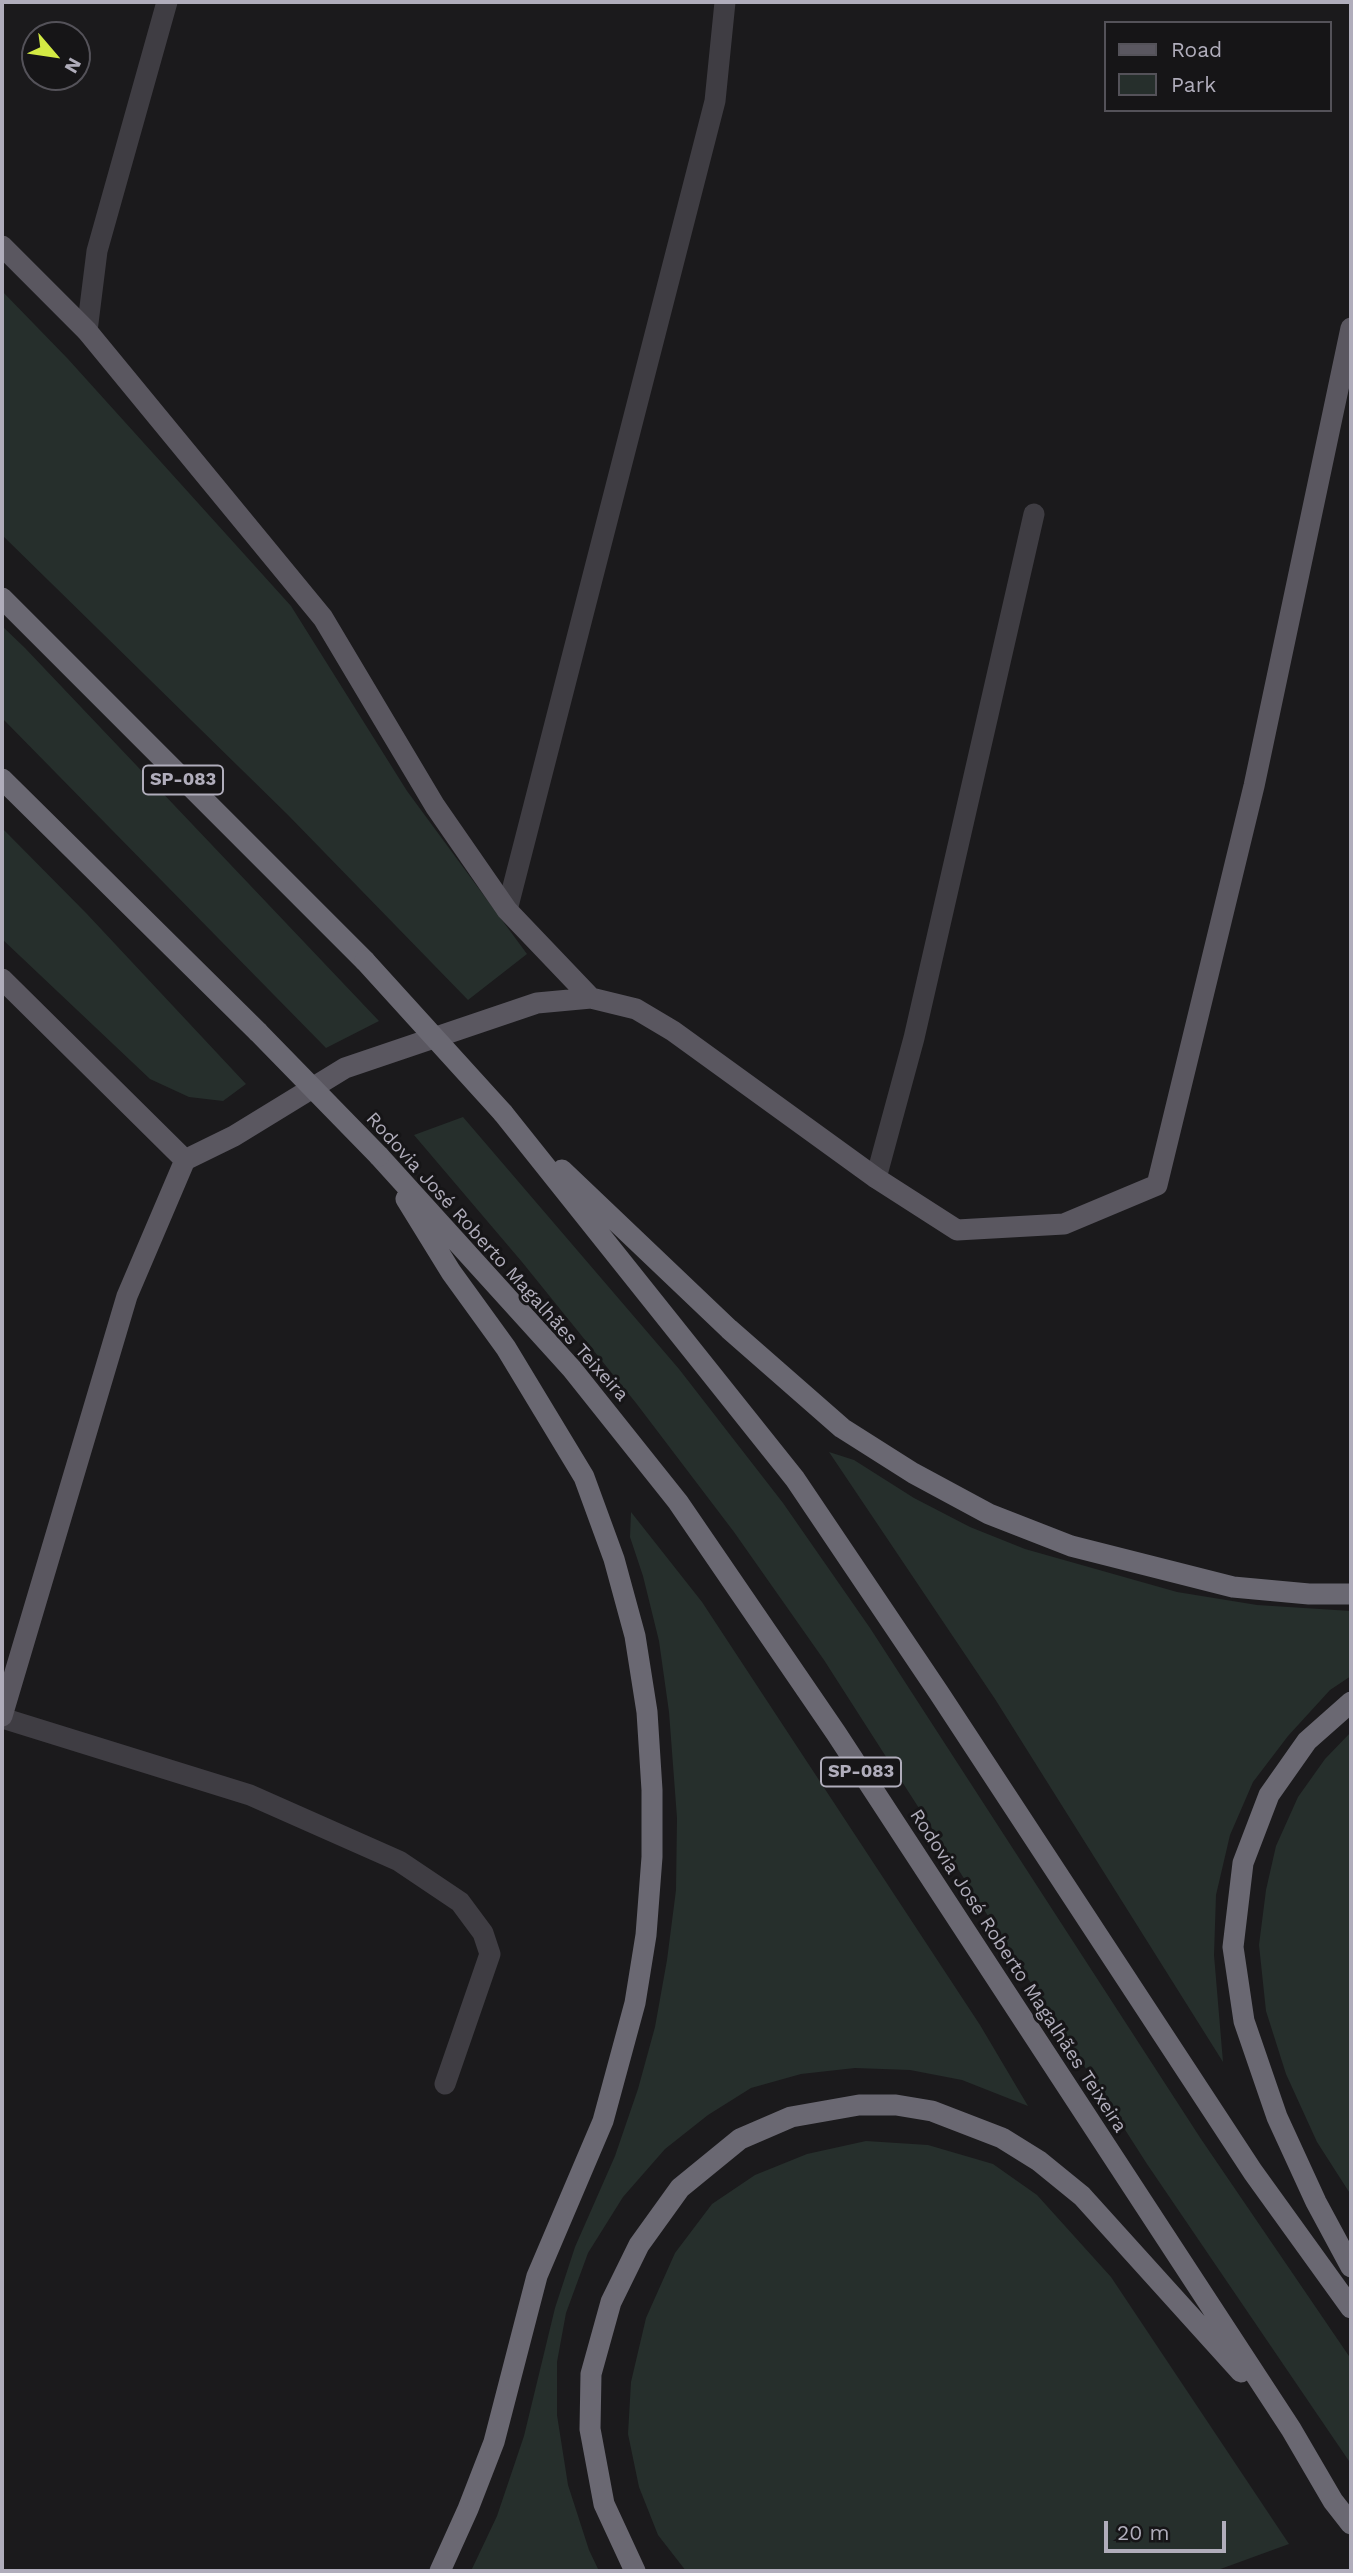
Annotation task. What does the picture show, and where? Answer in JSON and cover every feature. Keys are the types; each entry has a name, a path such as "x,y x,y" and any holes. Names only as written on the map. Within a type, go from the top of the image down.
{"highway":[{"name":"SP-083","path":"2,598 365,961 503,1113 795,1479 939,1692 1253,2172 1351,2308"},
{"name":"Rodovia José Roberto Magalhães Teixeira","path":"2,779 258,1032 379,1156 572,1369 678,1502 843,1744 1351,2524"},
{"path":"503,1113 729,1329 842,1428 913,1473 989,1514 1071,1546 1233,1587 1309,1594 1351,1594"},
{"path":"379,1156 451,1272 513,1359 584,1477 614,1559 635,1636 647,1712 652,1790 652,1857 646,1935 631,2016 603,2121 537,2276 494,2442 440,2571"},
{"path":"1351,1702 1307,1741 1269,1795 1243,1863 1233,1947 1244,2021 1277,2117 1316,2202 1351,2267"},
{"path":"635,2571 604,2504 590,2429 591,2374 611,2302 639,2245 680,2188 740,2139 791,2117 859,2105 895,2105 932,2111 1002,2138 1039,2161 1083,2196 1291,2429"}],"main road":[{"path":"2,246 87,331 323,618 435,806 507,910 591,998"},
{"path":"2,1717 127,1296 185,1160 234,1136 345,1068 537,1003 591,998 636,1009 673,1031 876,1178 957,1230 1064,1224 1157,1185 1254,786 1351,328"},
{"path":"2,979 185,1160"}],"street":[{"path":"87,331 96,251 167,2"},
{"path":"507,910 715,101 725,2"},
{"path":"876,1178 914,1038 1034,514"},
{"path":"2,1717 250,1795 399,1861 460,1902 483,1933 490,1954 445,2084"}],"green space":[{"path":"2,291 68,359 291,606 407,791 527,954 468,1000 288,815 2,535"},
{"path":"2,626 379,1021 326,1048 2,718"},
{"path":"2,828 87,914 246,1084 223,1101 189,1097 150,1079 2,939"},
{"path":"463,1117 679,1369 783,1503 870,1628 1201,2139 1351,2359 1351,2464 1147,2164 824,1660 734,1532 636,1403 522,1262 414,1135"},
{"path":"829,1452 854,1460 914,1498 970,1527 1025,1549 1177,1592 1257,1605 1351,1611 1351,1676 1330,1690 1288,1736 1253,1782 1230,1835 1216,1895 1214,1955 1223,2062 995,1699"},
{"path":"631,1512 702,1602 980,2025 1028,2106 962,2080 910,2070 855,2068 801,2074 751,2088 708,2115 665,2149 623,2197 588,2253 566,2313 557,2362 557,2415 568,2485 589,2550 599,2571 471,2571 497,2516 524,2436 555,2308 575,2247 615,2156 638,2089 655,2027 667,1960 676,1890 677,1818 669,1712 659,1641 630,1537"},
{"path":"1351,1732 1351,2195 1317,2142 1286,2074 1266,2011 1259,1945 1266,1890 1276,1846 1298,1797 1325,1759"},
{"path":"866,2141 928,2145 993,2164 1037,2195 1111,2277 1289,2544 1215,2571 686,2571 658,2535 639,2487 628,2434 631,2382 646,2318 675,2253 712,2204 755,2175 807,2154"}]}
